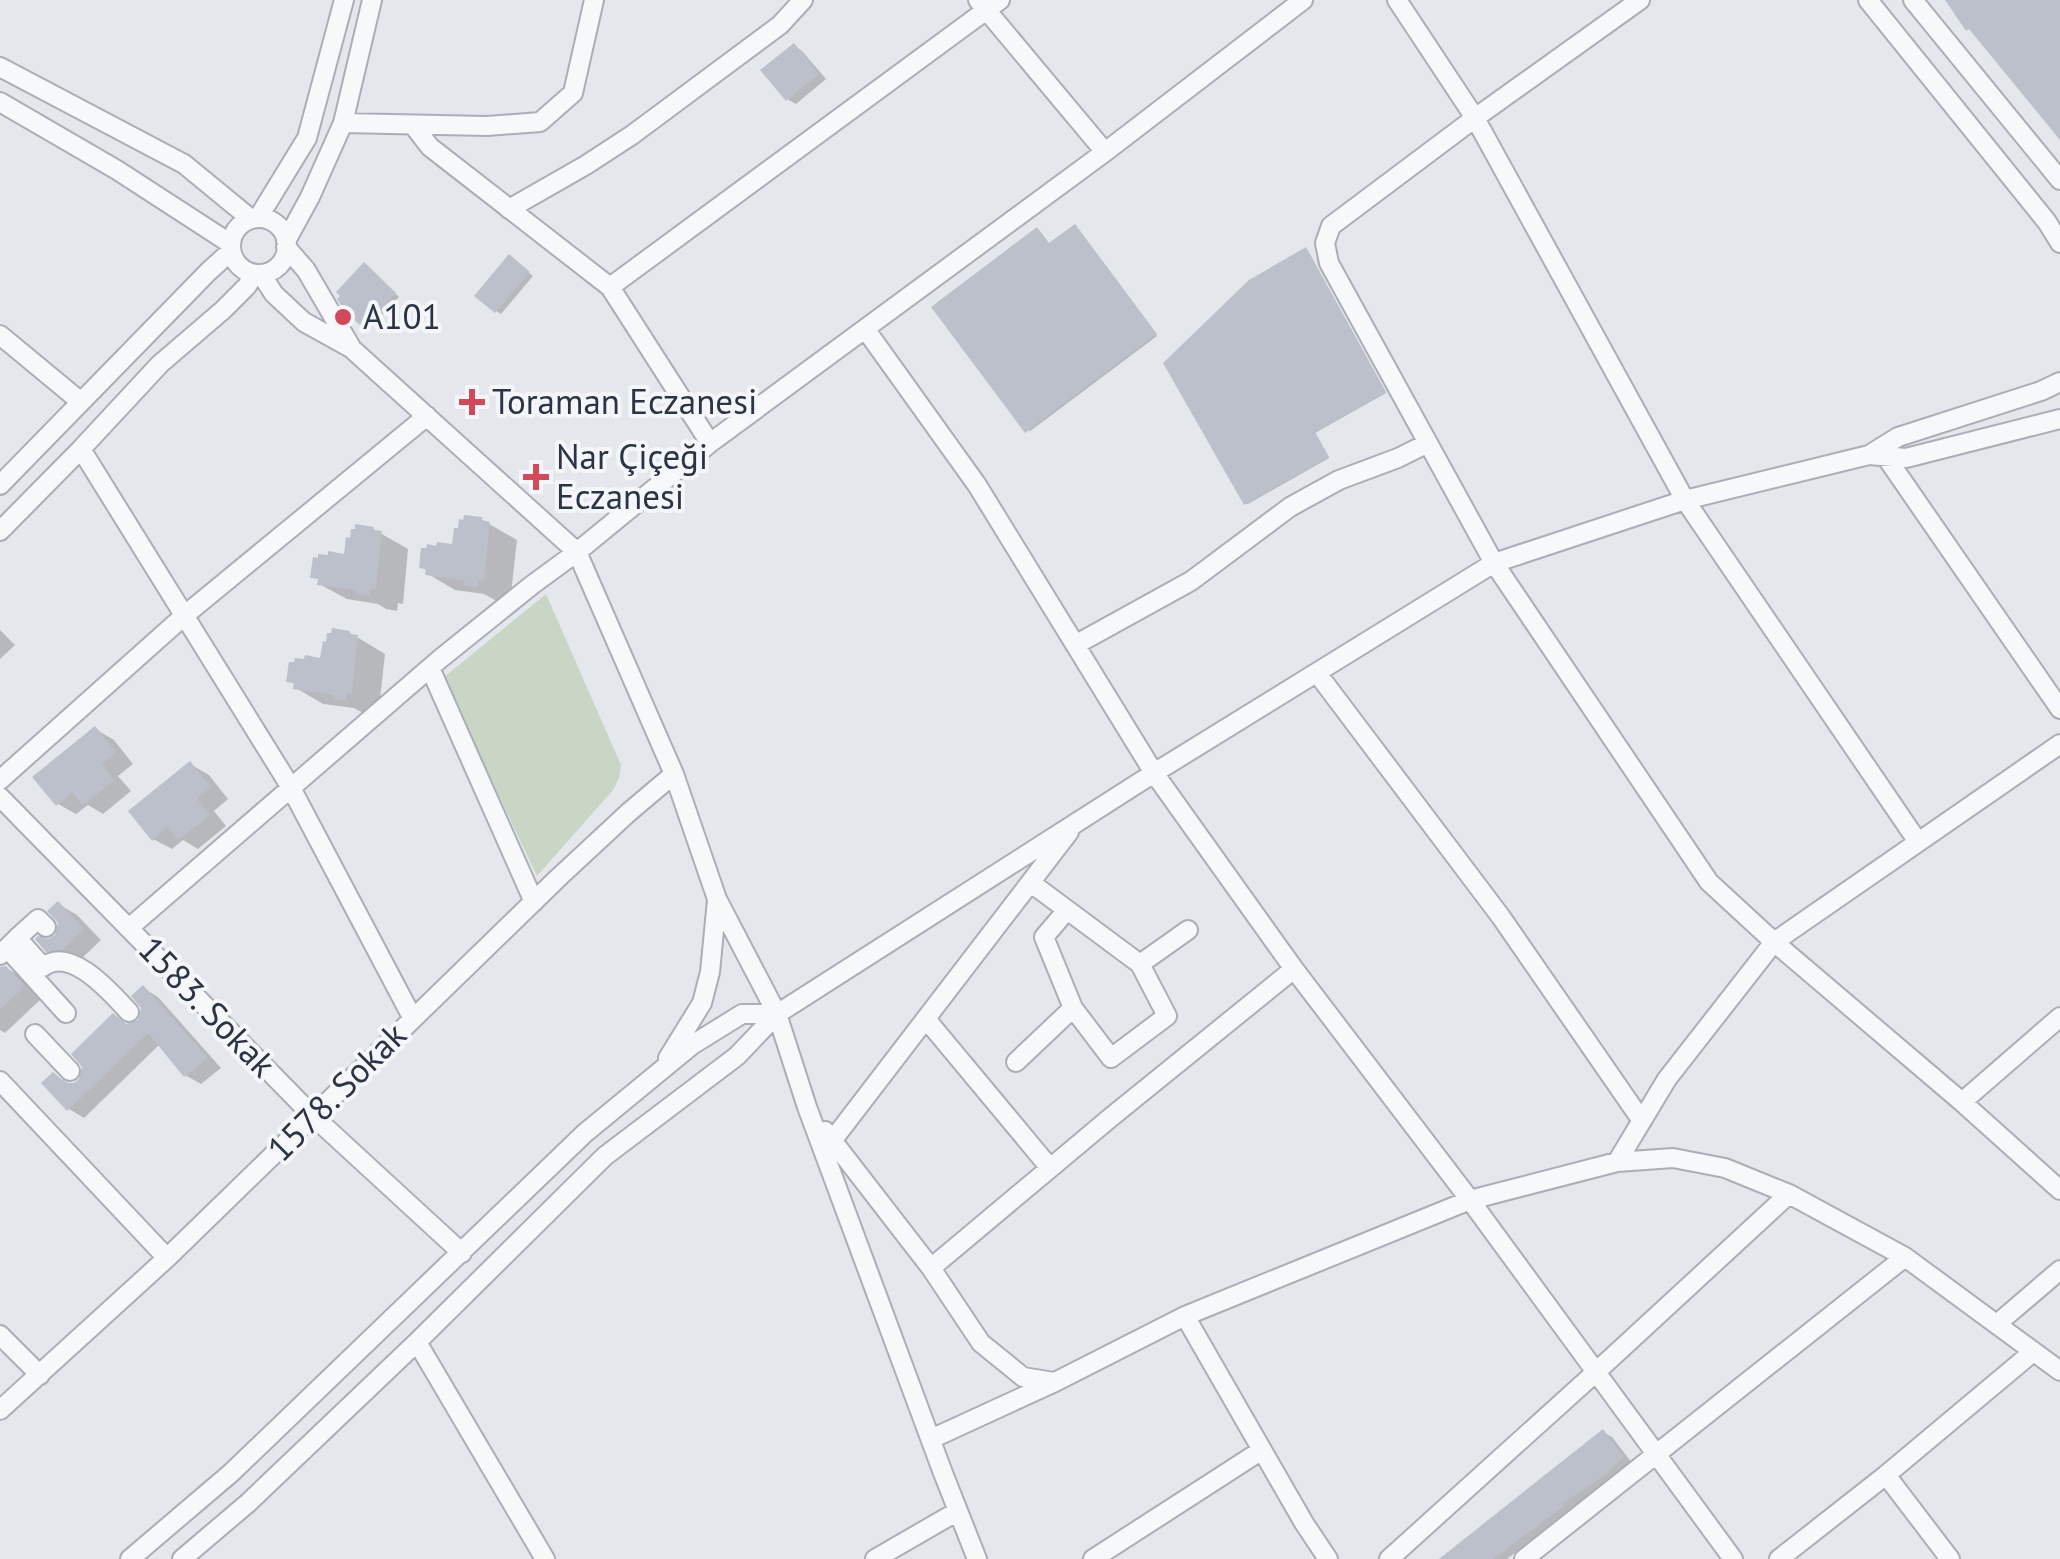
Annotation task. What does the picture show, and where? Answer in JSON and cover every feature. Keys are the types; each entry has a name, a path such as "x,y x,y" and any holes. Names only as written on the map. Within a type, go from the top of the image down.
{"street":[{"path":"0,484 209,271 231,244 237,228 251,220 307,138 344,0"},
{"path":"0,532 160,364 223,310 286,247 343,123 372,0"},
{"path":"343,123 487,126 540,122 574,93 594,0"},
{"path":"510,209 632,135 780,25 803,0"},
{"path":"130,927 290,786 532,584 710,444 1105,152 1303,0"},
{"path":"1398,0 1474,118 1685,500 1918,842"},
{"path":"1640,0 1331,226 1326,243 1329,263 1494,563 1708,882 2060,1190"},
{"path":"1868,0 2060,243"},
{"path":"1913,0 2060,180"},
{"path":"610,286 988,3 1105,152"},
{"path":"0,67 184,164 251,220 276,224 286,247 306,270 351,348 577,552 674,774 717,900 777,1014 807,1108 977,1559"},
{"path":"0,102 117,170 231,244 241,268 263,272"},
{"path":"413,124 430,147 610,286 710,444"},
{"path":"263,272 274,294 304,322 351,348"},
{"path":"866,330 977,485 1154,773 1294,969 1470,1200 1733,1559"},
{"path":"0,335 82,402"},
{"path":"1877,456 1898,437 2060,382"},
{"path":"0,780 186,616 426,416"},
{"path":"182,1559 248,1503 606,1156 737,1056 777,1014 1154,773 1494,563 1685,500 1877,456 1906,458 2060,419"},
{"path":"1075,644 1191,581 1290,507 1339,480 1428,443"},
{"path":"82,448 290,786 412,1017"},
{"path":"1877,456 2060,708"},
{"path":"430,668 534,902"},
{"path":"1317,673 1501,917 1642,1121"},
{"path":"1617,1162 1666,1079 1774,942 2060,744"},
{"name":"1578. Sokak","path":"0,1410 167,1258 412,1017 674,774"},
{"name":"1583. Sokak","path":"0,797 314,1116 462,1253"},
{"path":"832,1141 1076,823"},
{"path":"1031,883 1068,910 1140,964 1167,1016 1111,1058 1072,1008 1044,937 1068,910"},
{"path":"660,1072 702,1004 710,972 717,900"},
{"path":"8,947 38,919 46,927"},
{"path":"1140,964 1188,930"},
{"path":"8,947 44,966 64,961 96,978 129,1012"},
{"path":"8,947 66,1013"},
{"path":"931,1268 1294,969"},
{"path":"1016,1062 1072,1008"},
{"path":"130,1559 232,1473 585,1132 692,1045 742,1014 777,1014"},
{"path":"1962,1102 2060,1017"},
{"path":"926,1019 1050,1168"},
{"path":"35,1034 70,1071"},
{"path":"0,1082 167,1258"},
{"path":"807,1108 931,1268 981,1343 1023,1377 1055,1382"},
{"path":"931,1440 1185,1316 1470,1200 1617,1162 1673,1158 1725,1168 1789,1194 1905,1256 2060,1371"},
{"path":"1389,1559 1789,1194"},
{"path":"1525,1559 1905,1256"},
{"path":"1998,1323 2060,1270"},
{"path":"1185,1316 1328,1559"},
{"path":"0,1335 40,1376"},
{"path":"417,1342 545,1559"},
{"path":"1779,1559 2033,1352"},
{"path":"1093,1559 1262,1450"},
{"path":"1886,1475 1950,1559"},
{"path":"875,1559 958,1512"}],"green space":[{"path":"546,594 621,765 613,790 537,876 443,678"}],"building":[{"path":"1945,0 2060,0 2060,140 1969,29 1966,31"},
{"path":"794,43 819,74 786,101 760,70"},
{"path":"1075,224 1157,334 1025,433 931,307 1037,227 1049,243"},
{"path":"1306,247 1386,392 1315,432 1329,457 1244,505 1163,363 1249,280"},
{"path":"509,254 530,272 495,313 474,296"},
{"path":"364,262 396,293 363,328 344,310 336,292"},
{"path":"464,515 490,522 484,580 479,579 478,587 425,575 426,569 419,568 421,548 427,544 436,546 437,542 452,544 454,528 458,528"},
{"path":"355,524 382,531 376,589 371,589 370,596 317,585 318,579 310,578 313,557 328,555 328,551 344,554 346,537 350,538"},
{"path":"332,628 358,635 352,694 347,693 346,701 293,689 294,683 286,682 289,662 304,659 305,655 320,658 323,641 326,642"},
{"path":"95,726 116,752 102,764 114,780 83,806 72,792 56,806 32,777"},
{"path":"190,761 211,787 197,799 210,815 178,840 168,827 152,841 128,811"},
{"path":"58,901 84,929 62,950 46,952 35,939 55,935 58,923 47,911"},
{"path":"6,966 25,986 0,1010 0,967"},
{"path":"143,985 208,1058 184,1077 148,1033 67,1111 41,1083 53,1072 66,1083 79,1079 82,1067 71,1054 113,1013 126,1024 138,1020 141,1008 131,996"},
{"path":"1603,1429 1624,1457 1605,1475 1493,1559 1439,1559"}],"place":[{"name":"A101","path":"343,317"},
{"name":"Toraman Eczanesi","path":"472,402"},
{"name":"Nar Çiçeği Eczanesi","path":"536,477"}]}
